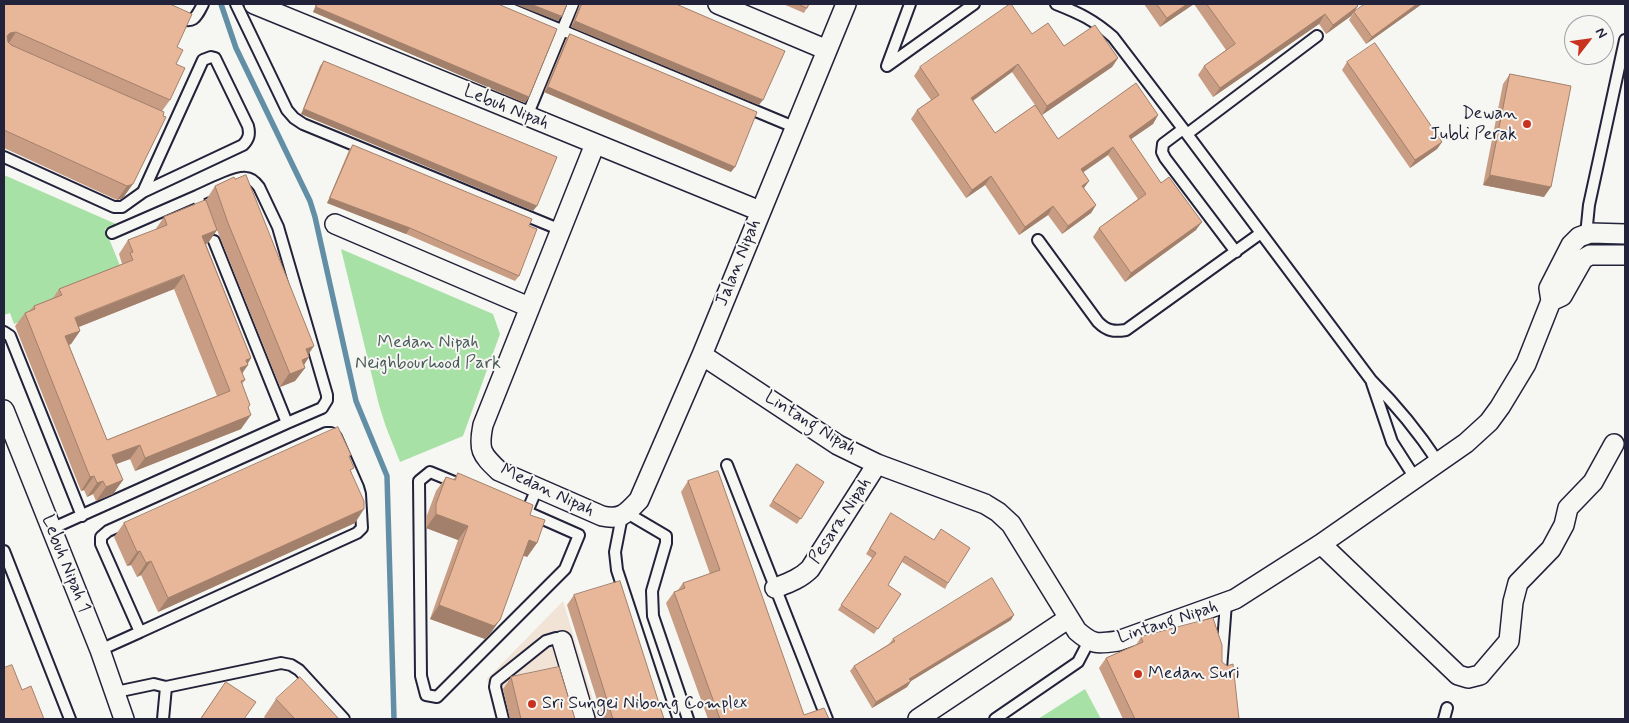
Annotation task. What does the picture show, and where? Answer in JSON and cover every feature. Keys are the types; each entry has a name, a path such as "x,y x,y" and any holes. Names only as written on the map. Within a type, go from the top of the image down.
{"street":[{"name":"Lebuh Nipah","path":"254,4 291,11 527,116 760,211"},
{"path":"718,4 740,8 827,50"},
{"name":"Jalan Nipah","path":"625,515 639,500 702,355 846,4"},
{"name":"Medan Nipah","path":"595,144 482,425 480,439 481,449 488,461 499,471 602,516 612,518 625,515"},
{"path":"336,224 529,307"},
{"path":"1586,235 1625,234"},
{"name":"Lintang Nipah","path":"702,355 838,445 877,464 970,497 998,512 1011,524 1077,631 1089,641 1104,643 1118,641 1236,599 1321,544 1474,436 1490,422 1526,364 1551,301 1549,288 1571,245 1579,237 1586,235"},
{"name":"Lintang Nipah","path":"1551,301 1562,296 1583,259 1590,255 1625,255"},
{"name":"Lebuh Nipah 1","path":"4,410 100,650 124,719"},
{"path":"1321,544 1458,675 1468,678 1480,675 1509,641 1513,602 1518,583 1551,549 1564,525 1568,508 1593,482 1614,444"},
{"name":"Pesara Nipah","path":"775,588 804,576 810,569 877,464"},
{"path":"918,719 1068,618"},
{"path":"562,641 585,719"}],"lane":[{"path":"166,12 184,21 191,20 197,17 202,4"},
{"path":"236,4 287,110 294,118 303,124 561,230"},
{"path":"499,4 794,127"},
{"path":"527,116 573,4"},
{"path":"910,4 888,66 974,4"},
{"path":"1056,4 1084,15 1113,38 1371,380 1419,433 1438,462"},
{"path":"1236,252 1165,158 1162,152 1163,144 1185,131 1317,36"},
{"path":"1586,235 1589,204 1625,40"},
{"path":"4,157 114,207 122,207 143,192 243,145 248,140 250,134 248,126 214,58 211,57 203,60 168,124 143,192"},
{"path":"51,529 322,408 327,400 278,227 255,182 246,178 238,178 112,233"},
{"path":"197,196 287,423"},
{"path":"1038,240 1098,322 1105,329 1115,332 1126,330 1261,233"},
{"path":"4,332 10,336 82,516"},
{"path":"1371,380 1392,442 1415,478"},
{"path":"100,650 140,632 357,533 362,528 360,494 336,437 326,433 108,531 101,537 101,544 140,632"},
{"path":"727,465 827,719"},
{"path":"430,472 527,512 579,535 565,569 437,697 426,695 421,676 419,481 430,472"},
{"path":"527,512 537,488"},
{"path":"666,719 618,570 615,552 625,515 666,536 666,543 652,592 653,616 688,719"},
{"path":"4,551 70,719"},
{"path":"1221,668 1226,603"},
{"path":"503,719 495,687 496,681 546,641 556,638 562,641"},
{"path":"995,719 1078,662 1089,641"},
{"path":"116,692 154,684 166,687 281,663 291,665 299,670 344,719"},
{"path":"163,719 166,687"},
{"path":"1444,719 1447,708"}],"shaded area":[{"path":"563,601 599,719 497,719 487,679"}],"green space":[{"path":"4,175 116,224 105,229 128,285 41,313 14,324 10,313 4,315"},
{"name":"Medan Nipah Neighbourhood Park","path":"341,249 493,314 500,334 463,436 400,462 379,405"},
{"path":"1085,689 1101,719 1038,719"}],"building":[{"path":"4,4 170,4 192,14 177,47 183,50 176,64 185,68 170,100 16,32 10,33 7,36 8,42 11,45 164,112 163,116 166,117 133,184 127,186 4,130"},
{"path":"317,4 498,4 557,29 529,97 316,7"},
{"path":"531,4 567,4 562,16"},
{"path":"582,4 676,4 785,51 763,100 575,21"},
{"path":"798,4 809,4 807,8"},
{"path":"1010,4 1032,34 1048,23 1064,46 1095,25 1118,58 1047,106 1018,64 971,98 995,133 1035,105 1058,139 1136,83 1158,115 1129,136 1161,183 1169,177 1202,222 1131,273 1099,228 1146,194 1113,147 1081,169 1089,181 1082,186 1096,205 1068,226 1053,206 1025,227 991,176 972,190 917,110 939,95 920,67"},
{"path":"1157,4 1187,4 1167,18"},
{"path":"1207,4 1356,4 1358,6 1333,25 1325,14 1220,88 1204,66 1235,44"},
{"path":"1365,4 1417,4 1372,37 1354,12"},
{"path":"570,34 757,112 735,167 548,87"},
{"path":"1375,43 1442,142 1415,160 1347,62"},
{"path":"324,61 557,157 537,206 304,109"},
{"name":"Dewan Jubli Perak","path":"1510,74 1571,86 1551,187 1490,175"},
{"path":"353,145 532,219 529,226 537,229 519,276 410,228 330,198"},
{"path":"246,175 314,346 306,349 309,357 302,360 305,368 290,374 228,223 215,186 234,177 235,179"},
{"path":"206,200 217,230 202,236 251,358 246,360 248,365 240,368 245,380 241,381 250,405 248,407 251,415 145,458 140,445 112,455 123,480 106,487 103,481 97,483 94,476 90,477 25,313 35,309 34,306 62,295 59,289 133,260 130,253 133,252 128,240 167,225 164,217","holes":["184,275 230,391 107,440 65,336 80,331 75,318"]},
{"path":"338,427 351,455 349,456 354,468 350,470 364,501 364,509 168,598 151,561 146,563 140,551 137,552 124,523"},
{"path":"797,464 824,482 801,519 773,501"},
{"path":"718,471 804,715 824,708 829,719 720,719 674,592 685,588 683,583 720,570 688,481"},
{"path":"458,473 533,505 530,515 545,520 537,543 529,540 500,620 494,626 439,605 468,526 436,514 436,504 446,477 455,480"},
{"path":"891,513 934,540 941,529 970,548 948,583 905,556 888,585 901,594 878,629 841,605 876,553 870,549"},
{"path":"992,578 1014,615 909,679 911,681 876,702 854,666 895,641 893,639"},
{"path":"620,581 664,719 613,719 574,595"},
{"name":"Medan Suri","path":"1213,618 1222,645 1222,662 1227,666 1233,664 1239,719 1135,719 1106,658 1143,642 1141,637"},
{"path":"12,665 22,690 31,686 44,719 4,719 4,668"},
{"path":"559,667 575,719 521,719 511,677"},
{"path":"300,677 339,719 295,719 276,699"},
{"path":"226,682 256,702 244,719 201,719"}],"waterway":[{"path":"221,4 236,48 310,201 356,401 387,476 394,719"}],"place":[{"name":"Dewan Jubli Perak","path":"1527,124"},
{"name":"Medan Suri","path":"1138,674"},
{"name":"Sri Sungei Nibong Complex","path":"532,704"}]}
